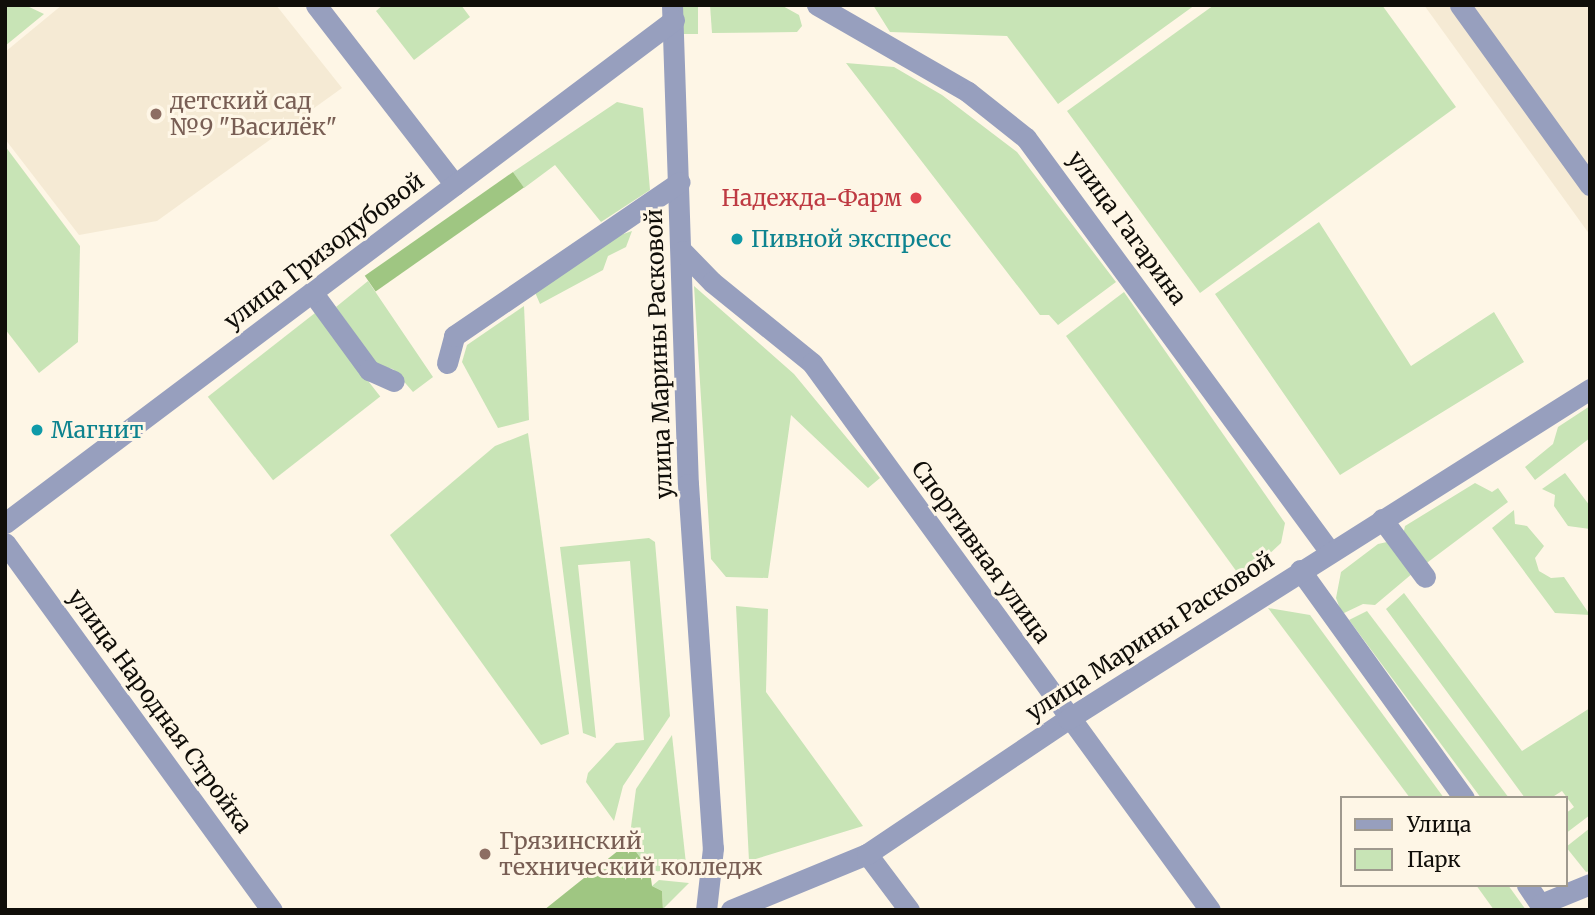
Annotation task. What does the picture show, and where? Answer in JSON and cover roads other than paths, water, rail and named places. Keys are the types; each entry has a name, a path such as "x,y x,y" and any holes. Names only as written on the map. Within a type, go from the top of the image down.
{"street":[{"path":"316,5 455,185"},
{"name":"улица Гагарина","path":"817,5 968,92 1026,138 1330,552"},
{"path":"1460,5 1590,185"},
{"name":"улица Гризодубовой","path":"5,523 455,185 673,13"},
{"name":"улица Марины Расковой","path":"673,13 689,498 713,848 706,910"},
{"path":"447,363 454,336 680,182"},
{"name":"Спортивная улица","path":"682,251 712,282 812,363 1068,719 1210,910"},
{"path":"312,292 369,370 394,381"},
{"name":"улица Марины Расковой","path":"731,910 867,854 1068,719 1590,389"},
{"path":"1382,519 1425,577"},
{"name":"улица Народная Стройка","path":"5,543 272,910"},
{"path":"1300,570 1463,796"},
{"path":"867,854 909,910"},
{"path":"1528,887 1542,907 1590,884"}],"place":[{"name":"детский сад №9 \"Василёк\"","path":"156,114"},
{"name":"Надежда-Фарм","path":"916,198"},
{"name":"Пивной экспресс","path":"737,239"},
{"name":"Магнит","path":"37,430"},
{"name":"Грязинский технический колледж","path":"485,854"}]}
